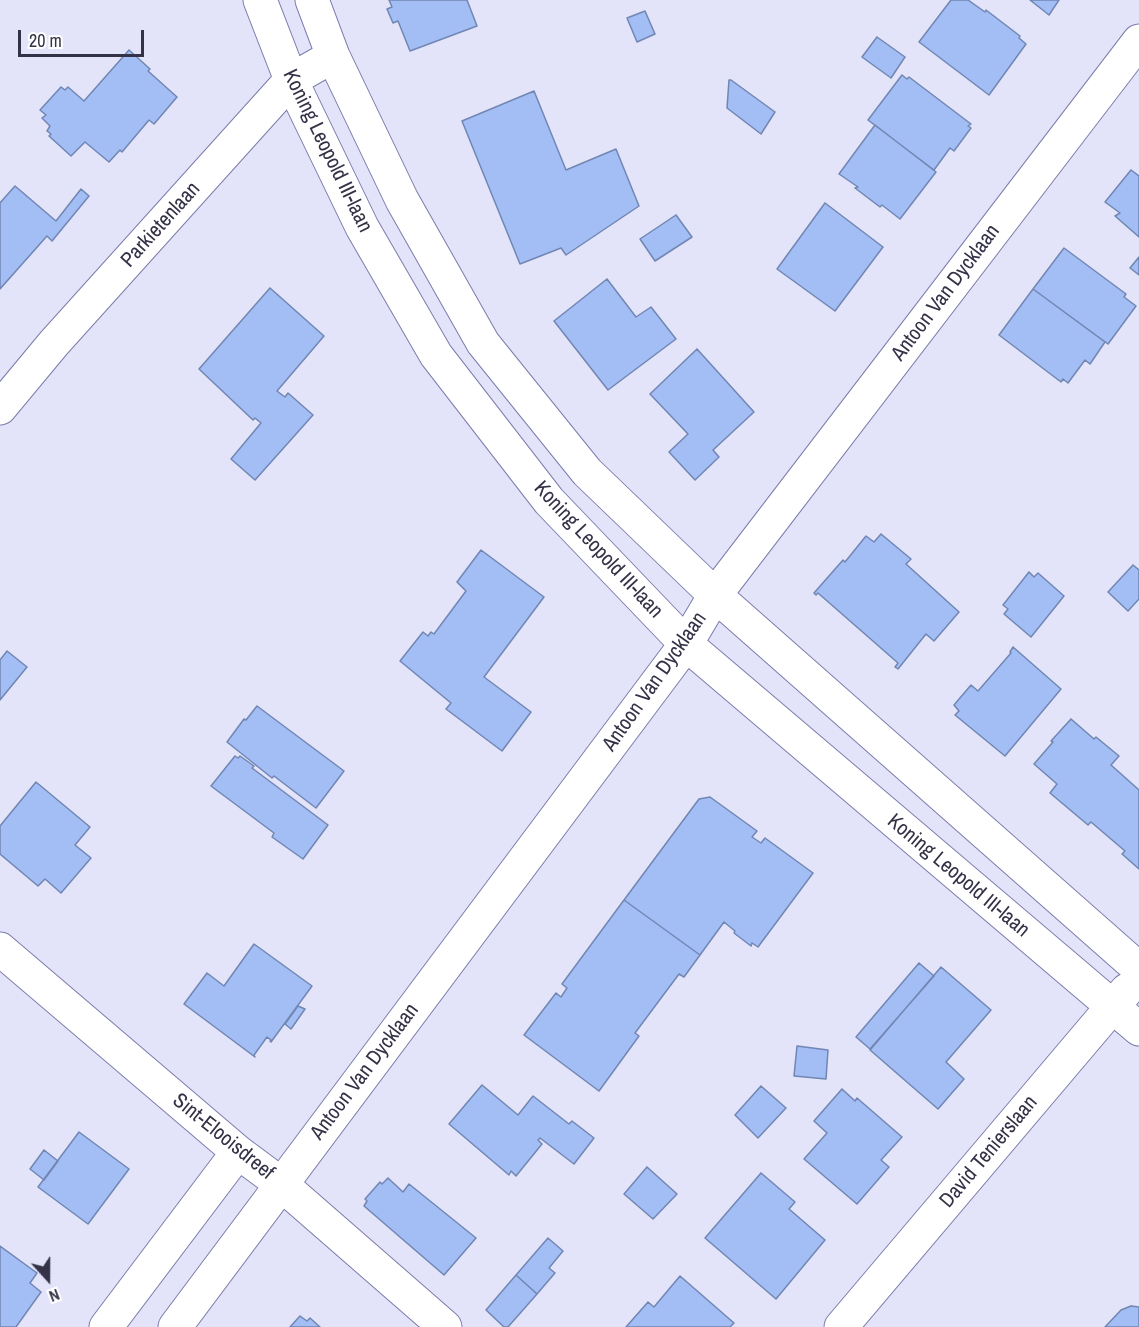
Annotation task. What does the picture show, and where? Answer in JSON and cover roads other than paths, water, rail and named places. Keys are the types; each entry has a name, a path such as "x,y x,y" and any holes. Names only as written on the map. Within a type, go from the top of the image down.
{"street":[{"name":"Koning Leopold III-laan","path":"260,0 291,80 362,227 436,355 549,501 686,644 1139,1029"},
{"path":"312,0 333,56 402,200 483,343 588,472 715,595 1139,969"},
{"name":"Antoon Van Dycklaan","path":"175,1327 686,644 715,595 1139,41"},
{"name":"Parkietenlaan","path":"0,408 54,343 291,80 333,56"},
{"name":"Sint-Elooisdreef","path":"0,949 238,1152 281,1184 445,1327"},
{"name":"David Tenierslaan","path":"841,1327 1139,978"},
{"path":"106,1327 238,1152"}]}
